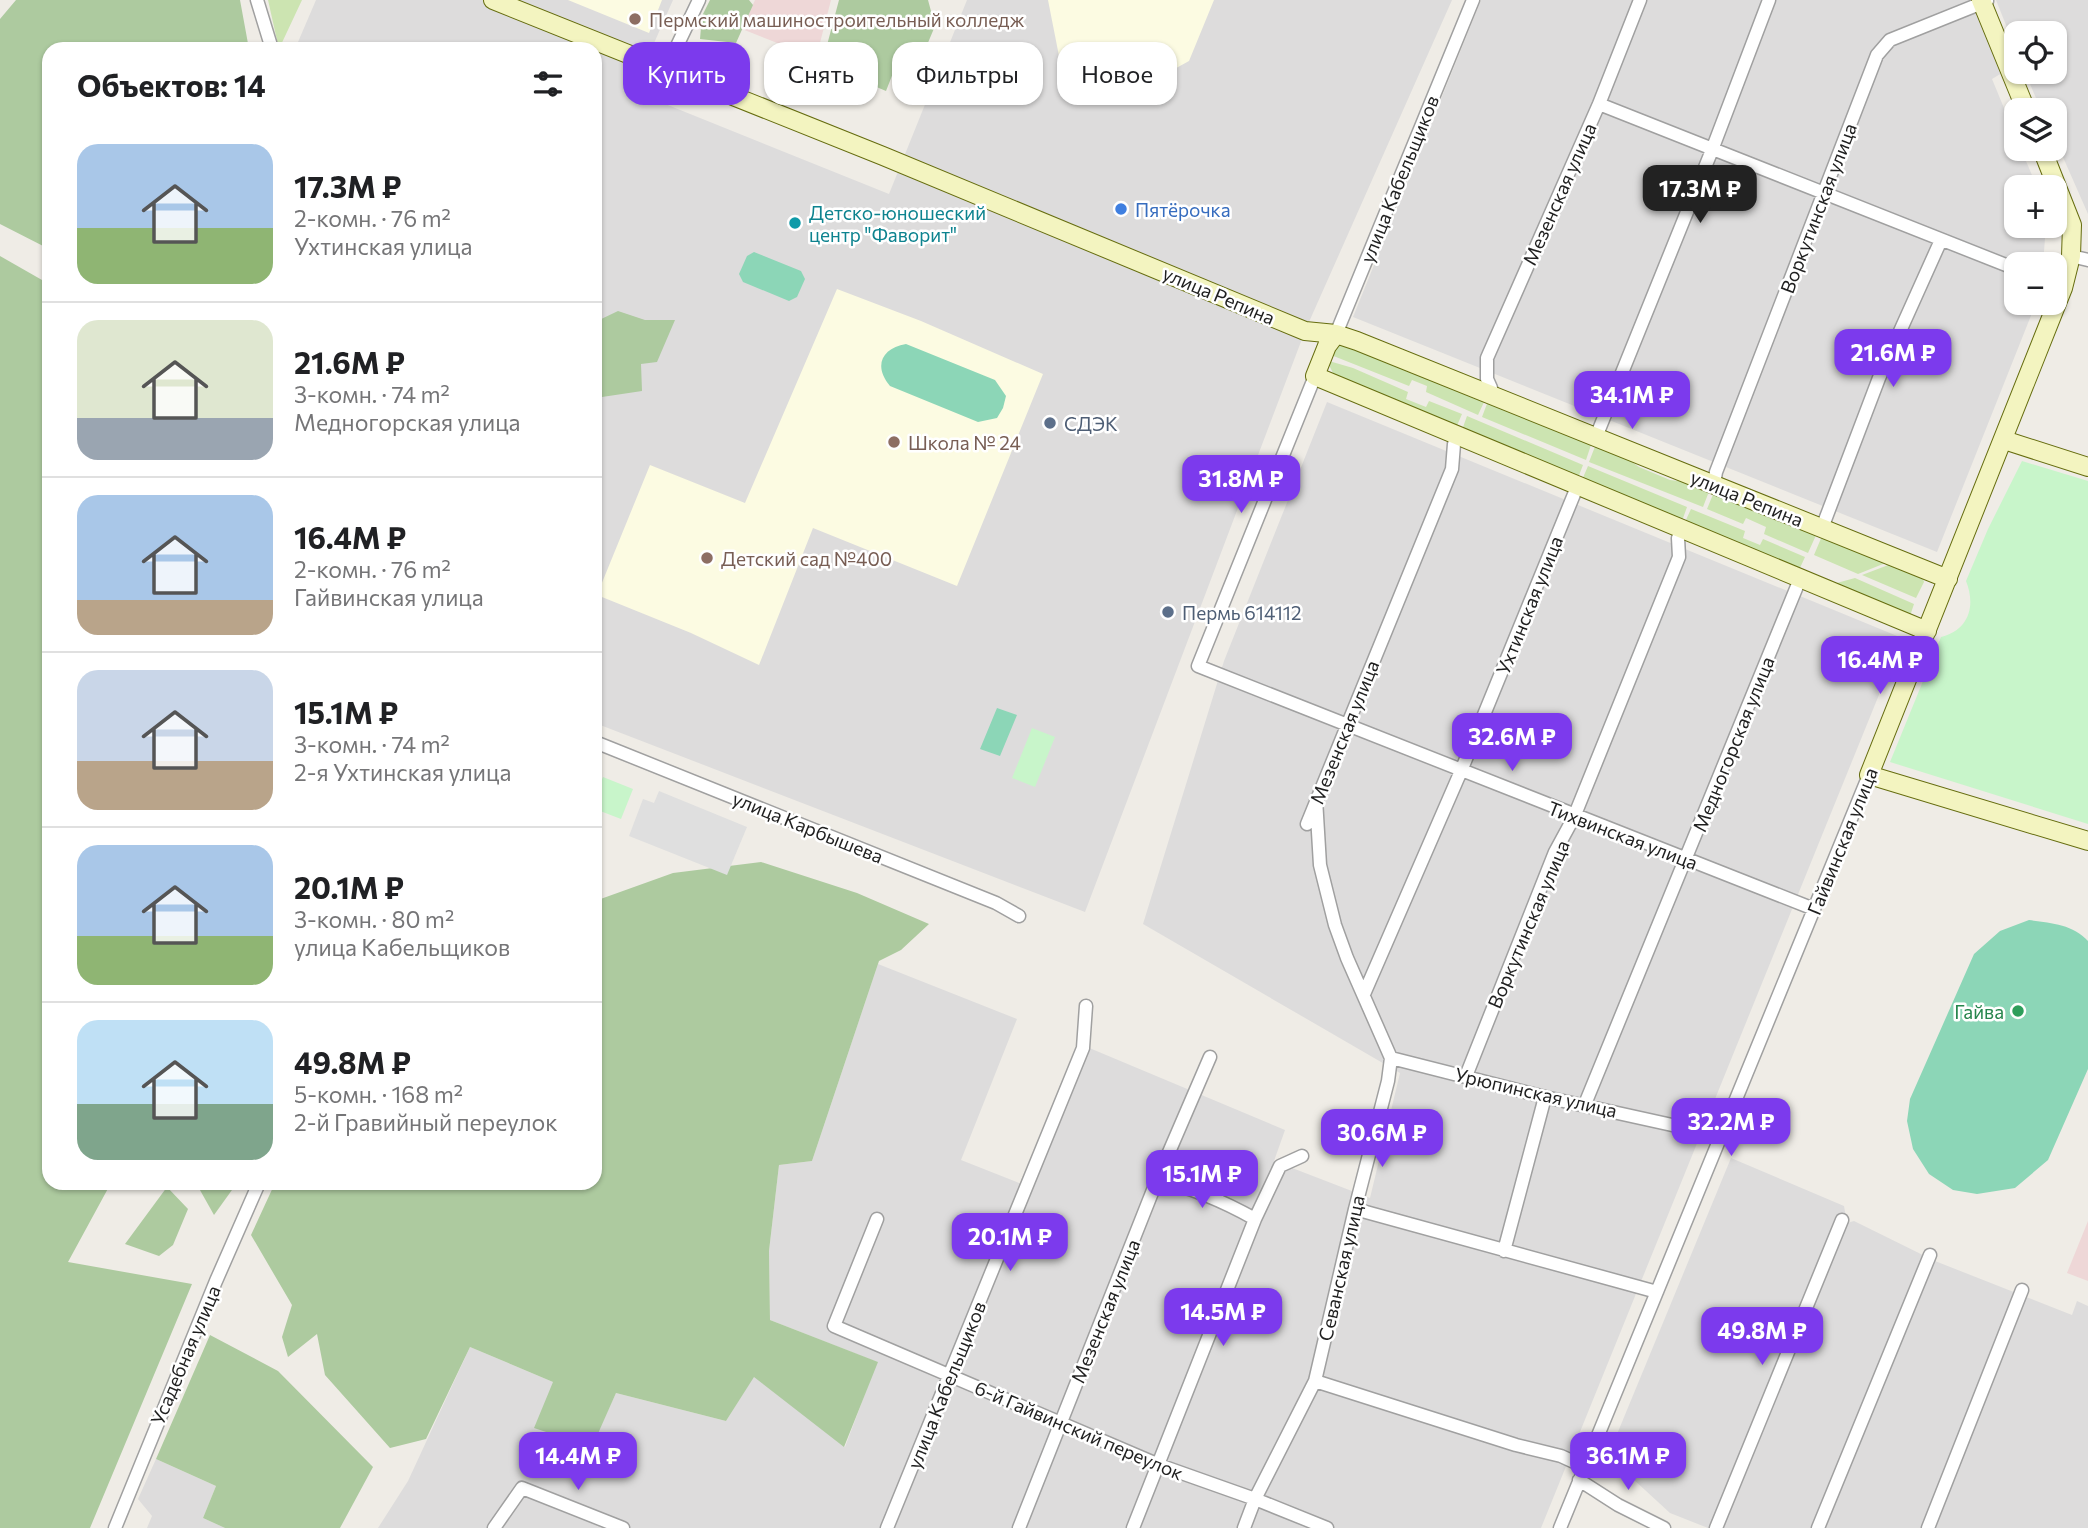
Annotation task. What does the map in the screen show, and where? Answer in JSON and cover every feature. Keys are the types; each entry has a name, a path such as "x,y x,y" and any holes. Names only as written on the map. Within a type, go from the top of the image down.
{"street":[{"path":"257,0 270,42"},
{"name":"улица Репина","path":"493,0 598,42"},
{"path":"679,42 699,0"},
{"name":"улица Кабельщиков","path":"1198,666 1323,356 1336,334 1473,0"},
{"name":"Мезенская улица","path":"1491,388 1487,379 1487,358 1599,104 1640,0"},
{"path":"1596,438 1769,0"},
{"path":"1984,1 2021,98"},
{"name":"Воркутинская улица","path":"1716,478 1716,472 1877,55 1890,40 1984,1"},
{"name":"улица Репина","path":"602,43 623,52"},
{"name":"улица Репина","path":"750,103 1305,331 1336,334 1948,579"},
{"path":"1599,104 2004,264"},
{"name":"Гайвинская улица","path":"2047,161 2072,225 2079,258 2067,275"},
{"path":"1822,528 1879,378 1941,240"},
{"name":"Гайвинская улица","path":"1560,1528 2004,440 2049,315"},
{"path":"1305,331 1317,343 1323,356"},
{"path":"1315,376 1927,631"},
{"path":"2004,440 2088,467"},
{"name":"Мезенская улица","path":"1307,824 1452,469 1454,444"},
{"name":"Ухтинская улица","path":"1364,994 1461,771 1577,486"},
{"name":"Воркутинская улица","path":"1466,1076 1555,852 1574,817 1679,558 1678,538"},
{"name":"Медногорская улица","path":"1585,1104 1800,579"},
{"name":"Тихвинская улица","path":"1198,666 1574,817 1814,909"},
{"name":"улица Карбышева","path":"602,745 996,903 1019,916"},
{"path":"1869,775 2088,841"},
{"path":"1316,799 1320,865 1327,891 1347,958 1391,1058"},
{"name":"улица Кабельщиков","path":"887,1528 1083,1048 1086,1006"},
{"name":"Мезенская улица","path":"1019,1528 1157,1180 1210,1057"},
{"name":"Урюпинская улица","path":"1391,1058 1545,1097 1722,1136"},
{"name":"Севанская улица","path":"1244,1528 1255,1499 1315,1381 1354,1209 1388,1081 1391,1058"},
{"path":"1504,1251 1545,1097"},
{"path":"1133,1528 1255,1219 1280,1166 1302,1156"},
{"path":"1157,1180 1189,1187 1255,1219"},
{"name":"Усадебная улица","path":"116,1528 157,1422 256,1190"},
{"path":"1354,1209 1657,1292"},
{"name":"6-й Гайвинский переулок","path":"877,1219 834,1326 1159,1465 1326,1528"},
{"path":"1716,1528 1842,1220"},
{"path":"1818,1528 1930,1255"},
{"path":"1928,1528 2022,1290"},
{"path":"1315,1381 1516,1445 1561,1456 1585,1467"},
{"path":"1579,1480 1618,1505 1664,1528"},
{"path":"494,1528 522,1488 621,1528"}],"shaded area":[{"path":"316,0 673,0 655,42 623,42 623,105 668,105 889,194 925,105 1043,105 1043,42 950,42 967,0 1452,0 1305,331 1085,912 602,726 602,42 298,42"},
{"name":"Пермский машиностроительный колледж","path":"568,0 662,0 649,33"},
{"path":"755,0 831,0 820,42 775,42 742,29"},
{"path":"1048,0 1214,0 1189,61 1177,68 1177,42 1057,42 1057,46"},
{"path":"1481,0 1972,0 2002,73 1992,79 2004,108 2004,161 2026,161 2032,175 2004,175 2004,238 2045,238 2044,252 2004,252 2004,315 2031,315 1937,552 1353,317"},
{"path":"1996,0 2088,0 2088,214 2065,161 2067,161 2067,98 2036,98 2030,84 2067,84 2067,21 2004,21"},
{"name":"Школа № 24","path":"837,289 921,321 1043,374 957,586 813,528 759,665 691,633 602,597 602,583 650,465 745,503"},
{"path":"1327,402 1902,638 1541,1528 378,1528 408,1481 470,1347 553,1382 591,1447 616,1393 726,1421 754,1376 845,1447 877,1362 770,1320 769,1251 779,1165 812,1161 878,964 1017,1019 961,1160 1032,1188 1087,1047 1285,1130 1274,1161 1370,1198 1400,1073 1143,924 1224,661"},
{"path":"659,791 747,827 727,875 629,836 643,799 654,803"},
{"path":"1731,1158 1844,1206 1847,1223 1854,1221 1935,1261 2072,1315 2077,1301 2088,1306 2088,1528 1708,1528 1670,1513 1608,1456"},
{"path":"2088,1221 2088,1281 2067,1273"},
{"path":"156,1459 216,1486 203,1518 225,1528 147,1528 152,1516 138,1499"}],"green space":[{"path":"16,0 240,0 248,42 42,42 42,245 0,224 0,19"},
{"path":"268,0 302,0 282,42 277,42"},
{"path":"710,0 749,0 753,5 736,42 700,39 702,16"},
{"path":"839,0 928,0 935,26 928,42 892,42 892,76 886,91 878,88 878,42 828,42"},
{"path":"754,252 801,271 805,279 797,297 789,301 743,282 739,274 747,256"},
{"path":"0,256 42,280 42,1190 107,1190 68,1262 192,1284 90,1528 0,1528"},
{"path":"618,311 645,320 675,320 657,362 641,364 642,391 602,397 602,319"},
{"path":"906,344 995,380 1006,396 997,418 978,422 890,386 882,372 883,359 891,349"},
{"path":"1346,345 1485,400 1478,415 1426,392 1427,386 1412,380 1409,386 1331,355 1338,346"},
{"path":"1329,361 1353,368 1408,392 1406,399 1426,407 1429,401 1462,414 1456,428 1335,377"},
{"path":"1488,401 1592,442 1586,460 1482,417"},
{"path":"1467,416 1583,465 1578,478 1462,430"},
{"path":"1596,444 1670,480 1710,489 1703,507 1589,462"},
{"path":"2022,461 2088,481 2088,824 1890,762 1941,637 1958,629 1968,616 1970,599 1966,581"},
{"path":"1588,466 1687,507 1682,521 1582,480"},
{"path":"1714,492 1817,533 1808,553 1764,534 1766,527 1746,518 1743,524 1707,509"},
{"path":"1691,509 1745,531 1743,538 1760,545 1763,539 1805,557 1799,570 1685,522"},
{"path":"1822,536 1888,562 1858,574 1814,555"},
{"path":"1891,564 1923,578 1924,582 1916,598 1862,575"},
{"path":"1855,578 1914,604 1910,616 1833,584"},
{"path":"997,708 1017,715 1000,756 980,749"},
{"path":"1032,728 1055,737 1035,787 1012,778"},
{"path":"603,777 633,789 621,819 602,812"},
{"path":"761,862 857,893 929,924 901,950 879,961 812,1161 779,1165 769,1251 770,1320 878,1362 844,1447 754,1377 726,1421 616,1393 592,1447 534,1428 553,1382 470,1347 426,1439 390,1448 325,1375 317,1334 288,1357 282,1337 292,1305 251,1235 272,1190 602,1190 602,898 673,873"},
{"name":"Гайва","path":"2029,920 2068,928 2088,941 2088,1069 2048,1160 2015,1188 1977,1194 1953,1190 1929,1174 1913,1149 1907,1121 1910,1099 1974,954 2000,931"},
{"path":"165,1190 170,1190 188,1209 173,1245 159,1256 125,1244"},
{"path":"200,1190 232,1190 214,1215"},
{"path":"210,1335 278,1371 373,1467 340,1528 225,1528 203,1518 216,1486 156,1459"}],"place":[{"name":"Пермский машиностроительный колледж","path":"635,19"},
{"name":"Пятёрочка","path":"1121,209"},
{"name":"Детско-юношеский центр \"Фаворит\"","path":"795,223"},
{"name":"СДЭК","path":"1050,423"},
{"name":"Школа № 24","path":"894,442"},
{"name":"Детский сад №400","path":"707,558"},
{"name":"Пермь 614112","path":"1168,612"},
{"name":"Гайва","path":"2018,1011"}]}
